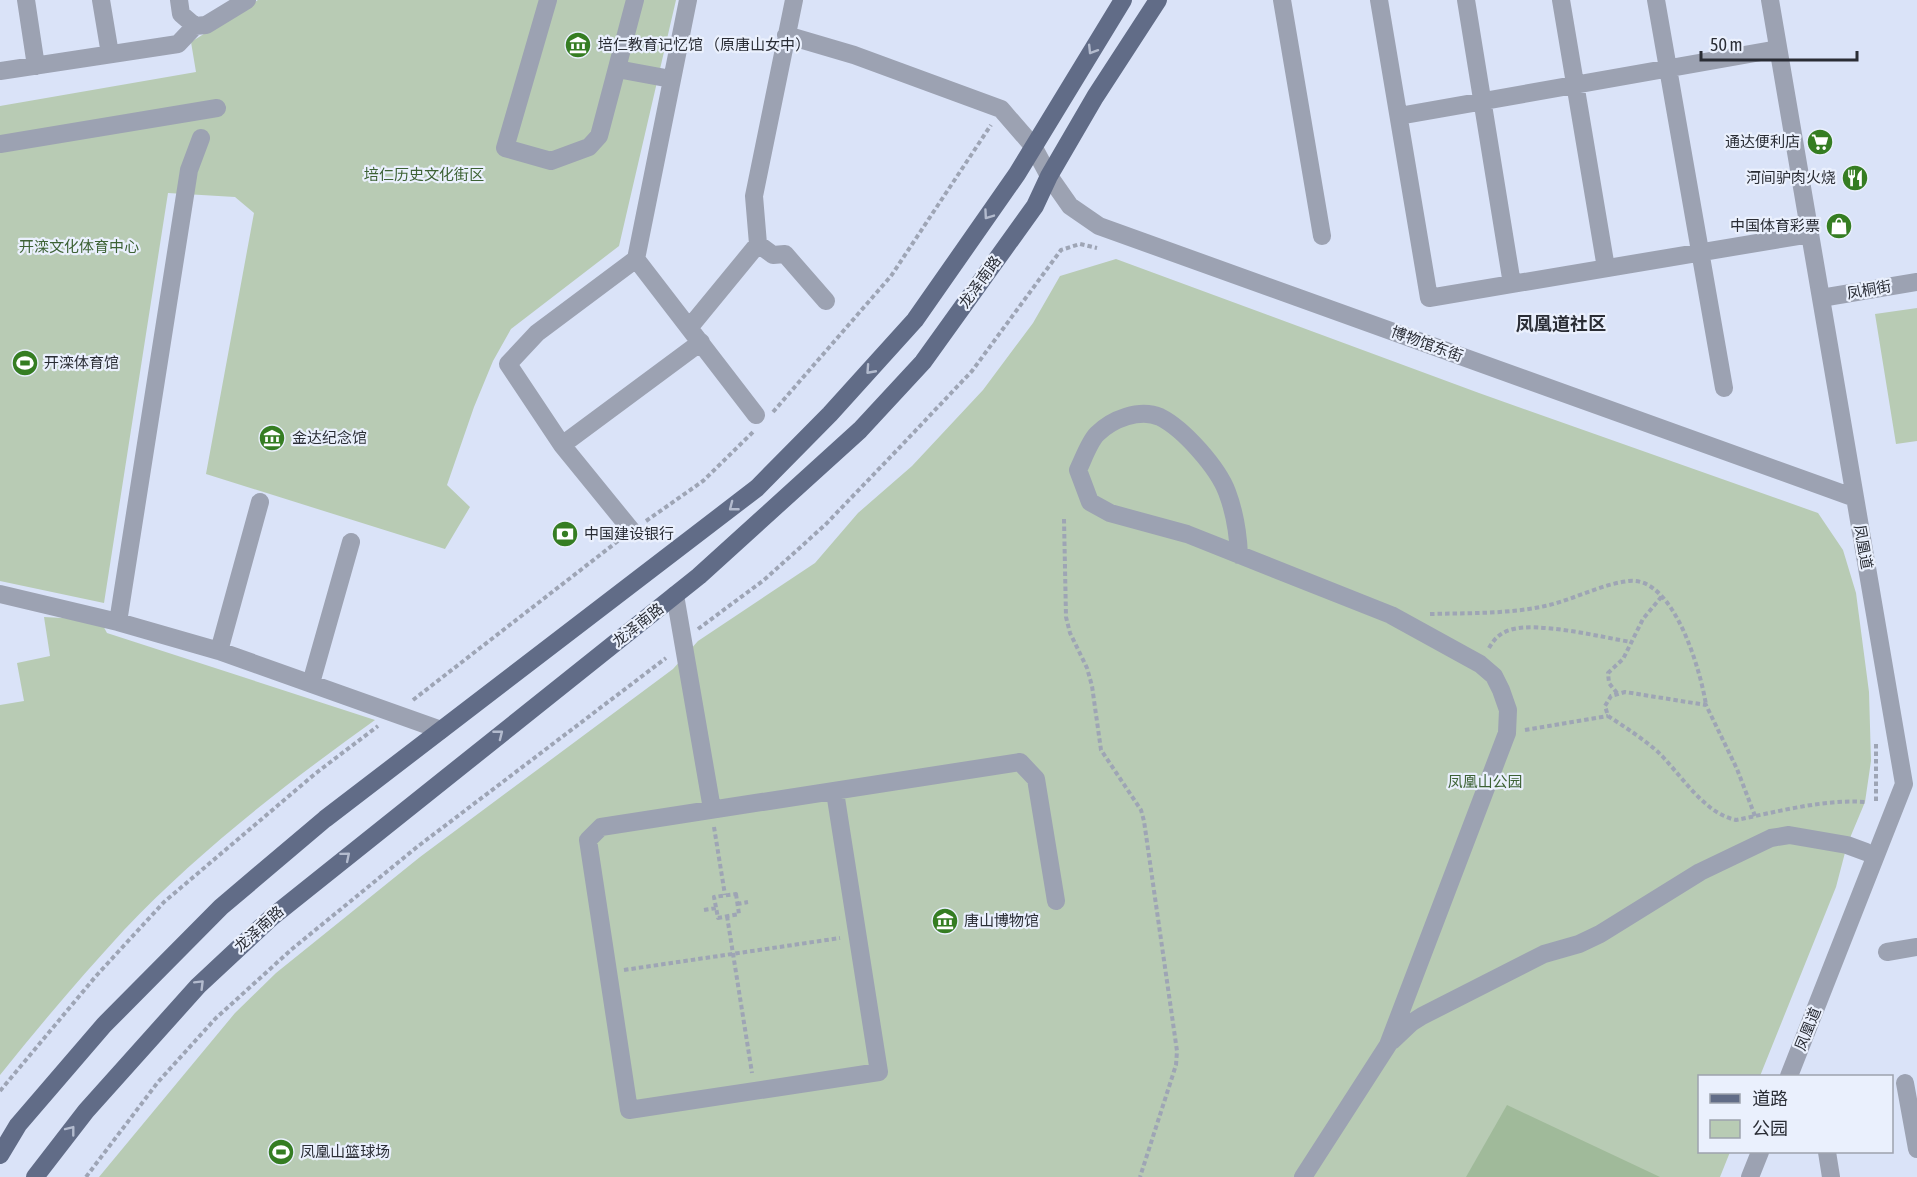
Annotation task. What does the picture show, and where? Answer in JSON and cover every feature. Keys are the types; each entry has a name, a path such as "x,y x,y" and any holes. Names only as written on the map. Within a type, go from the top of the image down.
{"main road":[{"name":"龙泽南路","path":"0,1155 18,1125 104,1025 221,907 325,819 757,489 830,414 915,320 1033,146 1123,0"},
{"name":"龙泽南路","path":"35,1177 86,1112 198,986 272,917 675,595 805,483 860,430 923,362 1035,206 1049,176 1095,97 1158,0"}],"street":[{"path":"26,0 36,66"},
{"path":"101,0 110,54"},
{"path":"179,0 181,14 195,26"},
{"path":"0,71 178,44 195,26 206,25 247,0"},
{"path":"549,0 505,148 551,160 589,147 599,136 635,0"},
{"path":"632,531 562,445 508,364 537,333 636,258 688,0"},
{"path":"562,445 695,335 758,244 754,196 794,0"},
{"path":"1282,0 1322,236"},
{"path":"1379,0 1429,298 1810,234"},
{"path":"1466,0 1512,284"},
{"path":"1561,0 1606,268"},
{"path":"1656,0 1724,388"},
{"name":"凤凰道","path":"1770,0 1855,498 1910,783 1791,1075"},
{"name":"博物馆东街","path":"786,35 854,55 1001,109 1033,146 1049,176 1070,206 1098,226 1855,498"},
{"path":"1399,116 1778,49"},
{"path":"617,69 671,79"},
{"path":"0,144 217,108"},
{"path":"118,622 189,170 201,138"},
{"path":"758,244 773,255 785,255 826,301"},
{"path":"636,258 760,419"},
{"name":"凤桐街","path":"1821,298 1917,282"},
{"path":"1239,555 1237,521 1226,490 1211,464 1188,440 1160,417 1131,413 1097,434 1078,470 1090,502 1110,513 1187,534 1239,555 1391,615 1480,664 1494,676 1508,710 1507,733 1388,1045 1303,1177"},
{"path":"219,651 260,502"},
{"path":"311,683 351,542"},
{"path":"0,594 118,622 219,651 441,730"},
{"path":"675,595 712,809"},
{"path":"835,792 879,1072 629,1110 588,840 601,827 1020,762 1036,779 1056,901"},
{"path":"1388,1045 1411,1023 1422,1016 1544,954 1579,944 1600,934 1700,872 1771,837 1789,835 1846,845 1866,852"},
{"path":"1887,952 1917,947"},
{"path":"1905,1083 1917,1149"},
{"path":"1750,1177 1760,1153"},
{"path":"1827,1153 1831,1177"}],"path":[{"path":"0,1090 96,976 164,902 316,773 632,531 703,482 891,276 991,125"},
{"path":"86,1177 158,1082 215,1019 292,949 417,847 660,665 683,641 765,580 840,510 972,370 1061,250 1080,244 1100,248"},
{"path":"1064,519 1066,617 1070,633 1087,668 1092,686 1101,750 1141,810 1144,821 1177,1051 1176,1065 1140,1177"},
{"path":"1424,614 1501,612 1546,606 1630,580 1649,585 1673,609 1701,677 1706,705 1737,769 1755,816"},
{"path":"1617,693 1609,683 1608,674 1623,659 1643,619 1662,596"},
{"path":"1480,664 1495,638 1510,630 1532,627 1631,642"},
{"path":"1706,705 1617,693 1611,696 1605,706 1608,716 1657,752 1713,810 1726,818 1736,820 1848,801 1865,802"},
{"path":"1507,733 1608,716"},
{"path":"1876,739 1876,804"},
{"path":"712,809 725,895"},
{"path":"736,894 739,914 718,918 714,897 725,895 736,894"},
{"path":"737,904 748,902"},
{"path":"704,910 716,908"},
{"path":"727,916 755,1092"},
{"path":"609,973 733,952 858,936"}],"green space":[{"name":"培仁历史文化街区","path":"258,0 676,0 619,246 511,329 493,361 474,407 447,485 470,507 445,549 206,474 254,213 235,197 168,193 104,603 0,581 0,106 196,72 191,42"},
{"name":"凤凰山公园","path":"1116,259 1479,393 1818,513 1843,550 1856,593 1869,692 1871,761 1865,802 1847,845 1836,887 1760,1075 1698,1075 1698,1153 1730,1153 1720,1177 99,1177 235,1013 276,973 420,857 673,669 698,641 815,563 858,513 912,466 983,390 1033,323 1060,276"},
{"path":"1917,308 1917,441 1896,444 1875,314"},
{"path":"44,617 100,620 107,633 375,720 309,768 213,845 182,873 124,930 0,1075 0,705 24,701 17,663 50,656"},
{"path":"1507,1105 1660,1177 1466,1177"}],"place":[{"name":"培仁教育记忆馆 （原唐山女中）","path":"578,45"},
{"name":"通达便利店","path":"1820,142"},
{"name":"河间驴肉火烧","path":"1855,178"},
{"name":"中国体育彩票","path":"1839,226"},
{"name":"开滦体育馆","path":"25,363"},
{"name":"金达纪念馆","path":"272,438"},
{"name":"中国建设银行","path":"565,534"},
{"name":"唐山博物馆","path":"945,921"},
{"name":"凤凰山篮球场","path":"281,1152"}],"district":[{"name":"凤凰道社区","path":"1561,324"}],"park label":[{"name":"开滦文化体育中心","path":"79,247"}]}
